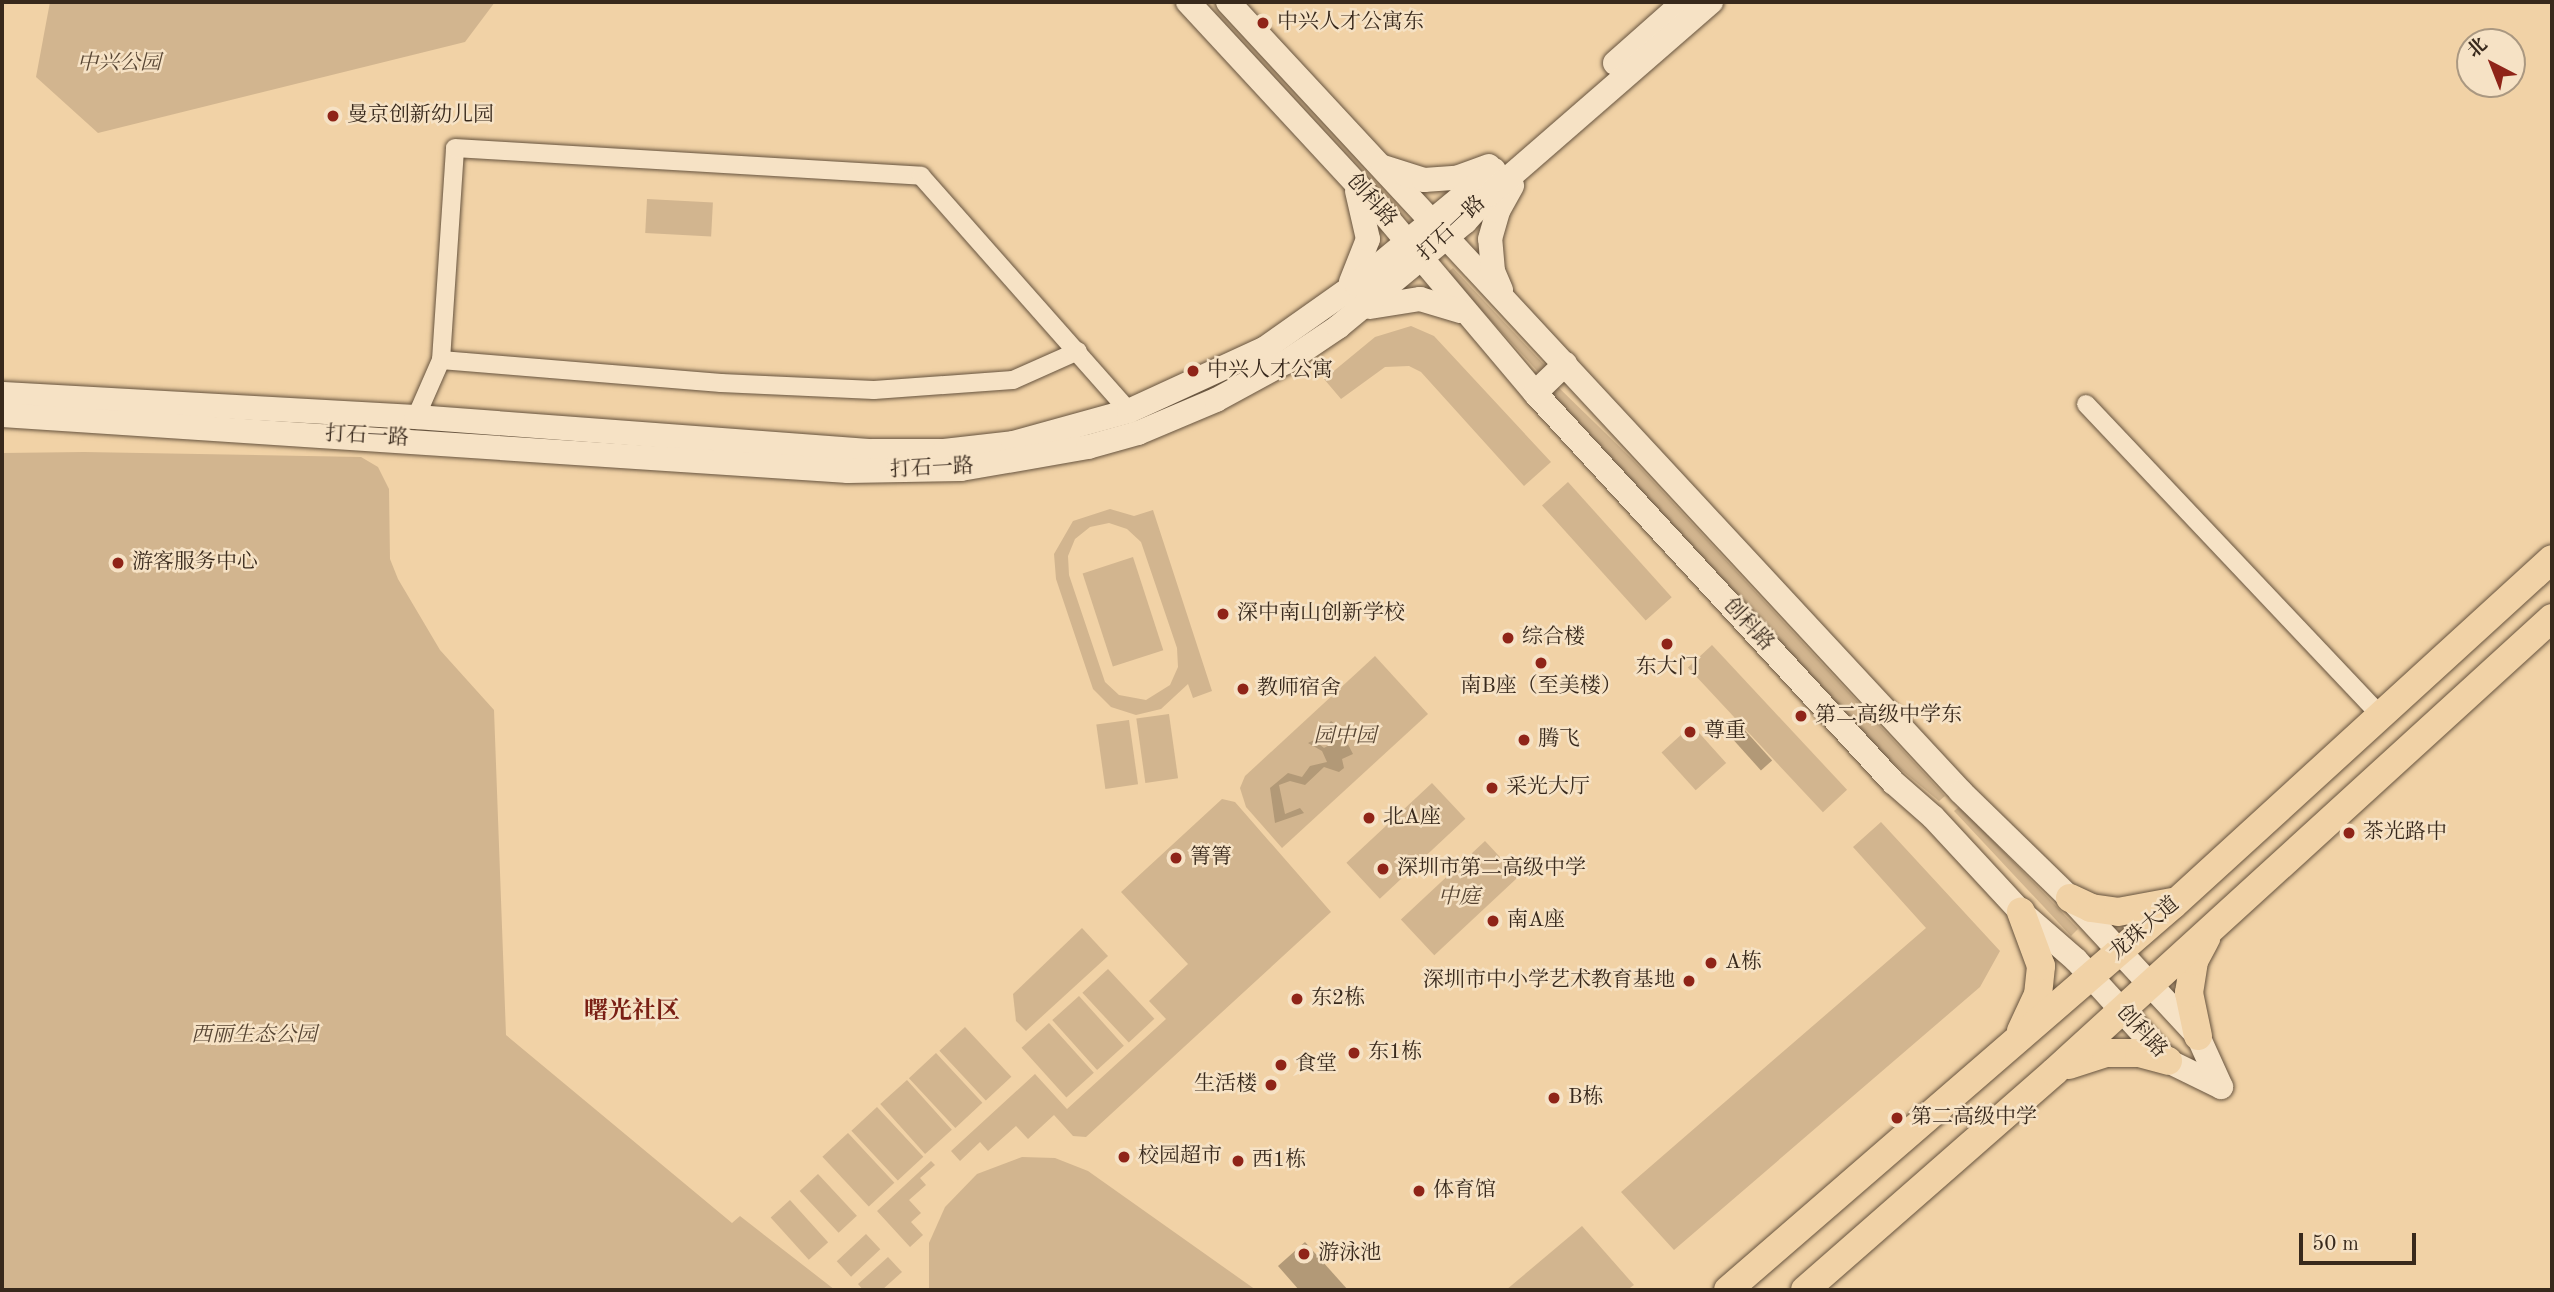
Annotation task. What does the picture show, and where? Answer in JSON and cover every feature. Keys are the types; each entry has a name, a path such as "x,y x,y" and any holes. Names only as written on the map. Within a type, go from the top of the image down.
{"main road":[{"name":"创科路","path":"1188,2 1348,175 1414,250 1466,316 1535,393 1893,782 1933,817 2021,912 2091,977 2168,1062 2221,1087 2198,1035 2070,898 1961,792 1228,2"},
{"name":"打石一路","path":"1438,230 1509,157 1685,2"},
{"name":"打石一路","path":"2,394 416,417 910,452 1013,443 1129,411 1241,361 1414,250 1490,194 1711,2"},
{"path":"1372,159 1402,175 1437,180 1468,175 1509,157"},
{"path":"1332,302 1356,275 1367,248 1366,214 1348,175"},
{"path":"1490,194 1513,186 1497,211 1490,239 1493,271 1508,303"},
{"name":"打石一路","path":"2,415 920,472 1047,457 1138,433 1252,382 1354,315 1414,250"},
{"path":"1354,315 1382,302 1408,299 1444,304 1466,316"},
{"path":"1535,393 1565,364"},
{"name":"龙珠大道","path":"1728,1290 2184,895 2552,559"},
{"name":"龙珠大道","path":"1805,1290 2054,1072 2552,618"},
{"path":"2499,666 2552,645"},
{"path":"1933,817 1961,792"},
{"path":"2070,898 2091,908 2120,912 2154,908 2184,895"},
{"path":"2005,1049 2032,1012 2040,980 2039,953 2021,912"},
{"path":"2198,1035 2189,1003 2190,978 2201,944 2215,924"},
{"path":"2054,1072 2087,1056 2106,1053 2138,1053 2168,1062"}],"street":[{"path":"1651,54 1685,2"},
{"path":"416,417 441,360 456,148 920,176 1079,351 1129,411"},
{"path":"441,360 721,383 874,390 1013,380 1043,370 1079,351"},
{"path":"2086,404 2380,715"}],"green space":[{"name":"中兴公园","path":"50,2 495,2 465,42 98,133 36,77"},
{"path":"647,199 713,202 711,236 645,233"},
{"path":"1453,268 1550,371 1543,377 1447,273"},
{"path":"1411,326 1434,336 1551,462 1524,486 1421,372 1409,366 1385,367 1341,399 1324,379 1375,337"},
{"path":"1555,384 1633,460 1945,796 1939,801 1888,759 1548,390"},
{"name":"西丽生态公园","path":"2,453 361,457 378,467 389,489 390,559 398,579 440,650 494,710 506,1035 732,1223 740,1216 835,1290 2,1290"},
{"path":"1568,482 1672,597 1646,621 1542,505"},
{"path":"1110,509 1134,516 1153,510 1212,691 1193,698 1188,684 1161,709 1136,715 1111,707 1093,689 1056,579 1054,554 1073,521","holes":["1109,523 1127,529 1141,542 1177,648 1178,667 1170,685 1146,700 1119,695 1105,682 1069,575 1068,556 1075,539 1090,527"]},
{"path":"1133,557 1163,650 1113,667 1083,573"},
{"path":"1712,645 1847,790 1823,812 1688,668"},
{"name":"园中园","path":"1375,656 1428,714 1282,848 1246,807 1240,788 1245,776"},
{"path":"1169,714 1178,778 1145,783 1136,719"},
{"path":"1129,720 1138,784 1105,789 1096,725"},
{"path":"1692,725 1726,763 1696,790 1662,752"},
{"name":"中庭","path":"1432,783 1465,819 1380,899 1346,863"},
{"path":"1222,799 1235,802 1331,912 1086,1137 1073,1136 1054,1115 1028,1139 1016,1126 988,1151 980,1142 960,1161 951,1151 1035,1074 1067,1109 1166,1019 1149,1001 1188,964 1121,892"},
{"path":"1960,806 2078,929 2071,936 1954,811"},
{"path":"1881,822 2000,951 1980,987 1674,1250 1621,1192 1926,928 1853,847"},
{"name":"中庭","path":"1485,841 1518,877 1434,955 1401,919"},
{"path":"1082,928 1108,956 1026,1031 1016,1021 1013,994"},
{"path":"1108,969 1154,1019 1129,1043 1082,993"},
{"path":"1079,996 1124,1046 1097,1070 1052,1020"},
{"path":"1049,1023 1094,1073 1066,1098 1022,1048"},
{"path":"965,1027 1011,1077 986,1101 939,1051"},
{"path":"936,1053 982,1103 955,1128 909,1078"},
{"path":"907,1080 952,1130 925,1154 880,1104"},
{"path":"877,1107 923,1157 898,1181 851,1131"},
{"path":"848,1133 894,1183 869,1207 822,1157"},
{"path":"1022,1157 1055,1158 1088,1171 1256,1290 929,1290 929,1243 945,1207 977,1174"},
{"path":"931,1161 935,1165 920,1178 926,1185 909,1200 921,1213 911,1222 923,1235 910,1247 877,1211"},
{"path":"818,1174 857,1216 839,1233 800,1191"},
{"path":"790,1200 828,1242 809,1260 771,1217"},
{"path":"1582,1226 1634,1285 1627,1290 1506,1290"},
{"path":"866,1234 880,1249 851,1277 837,1261"},
{"path":"888,1257 902,1272 882,1290 863,1290 858,1284"}],"shaded area":[{"path":"1331,721 1339,727 1353,754 1342,759 1344,768 1339,772 1324,767 1305,785 1290,781 1279,785 1285,814 1300,808 1304,813 1275,823 1270,788 1288,773 1302,777 1310,766 1327,762 1322,751 1308,743 1314,740 1324,748 1331,744 1326,727"},
{"path":"1742,727 1772,760 1761,770 1731,737"},
{"name":"游泳池","path":"1305,1242 1348,1290 1299,1290 1278,1266"}],"place":[{"name":"中兴人才公寓东","path":"1263,23"},
{"name":"曼京创新幼儿园","path":"333,116"},
{"name":"中兴人才公寓","path":"1193,371"},
{"name":"游客服务中心","path":"118,563"},
{"name":"深中南山创新学校","path":"1223,614"},
{"name":"综合楼","path":"1508,638"},
{"name":"东大门","path":"1667,644"},
{"name":"南B座（至美楼）","path":"1541,663"},
{"name":"教师宿舍","path":"1243,689"},
{"name":"第二高级中学东","path":"1801,716"},
{"name":"尊重","path":"1690,732"},
{"name":"腾飞","path":"1524,740"},
{"name":"采光大厅","path":"1492,788"},
{"name":"北A座","path":"1369,818"},
{"name":"茶光路中","path":"2349,833"},
{"name":"箐箐","path":"1176,858"},
{"name":"深圳市第二高级中学","path":"1383,869"},
{"name":"南A座","path":"1493,921"},
{"name":"A栋","path":"1711,963"},
{"name":"深圳市中小学艺术教育基地","path":"1689,981"},
{"name":"东2栋","path":"1297,999"},
{"name":"东1栋","path":"1354,1053"},
{"name":"食堂","path":"1281,1065"},
{"name":"生活楼","path":"1271,1085"},
{"name":"B栋","path":"1554,1098"},
{"name":"第二高级中学","path":"1897,1118"},
{"name":"校园超市","path":"1124,1157"},
{"name":"西1栋","path":"1238,1161"},
{"name":"体育馆","path":"1419,1191"},
{"name":"游泳池","path":"1304,1254"}],"district":[{"name":"曙光社区","path":"632,1013"}]}
